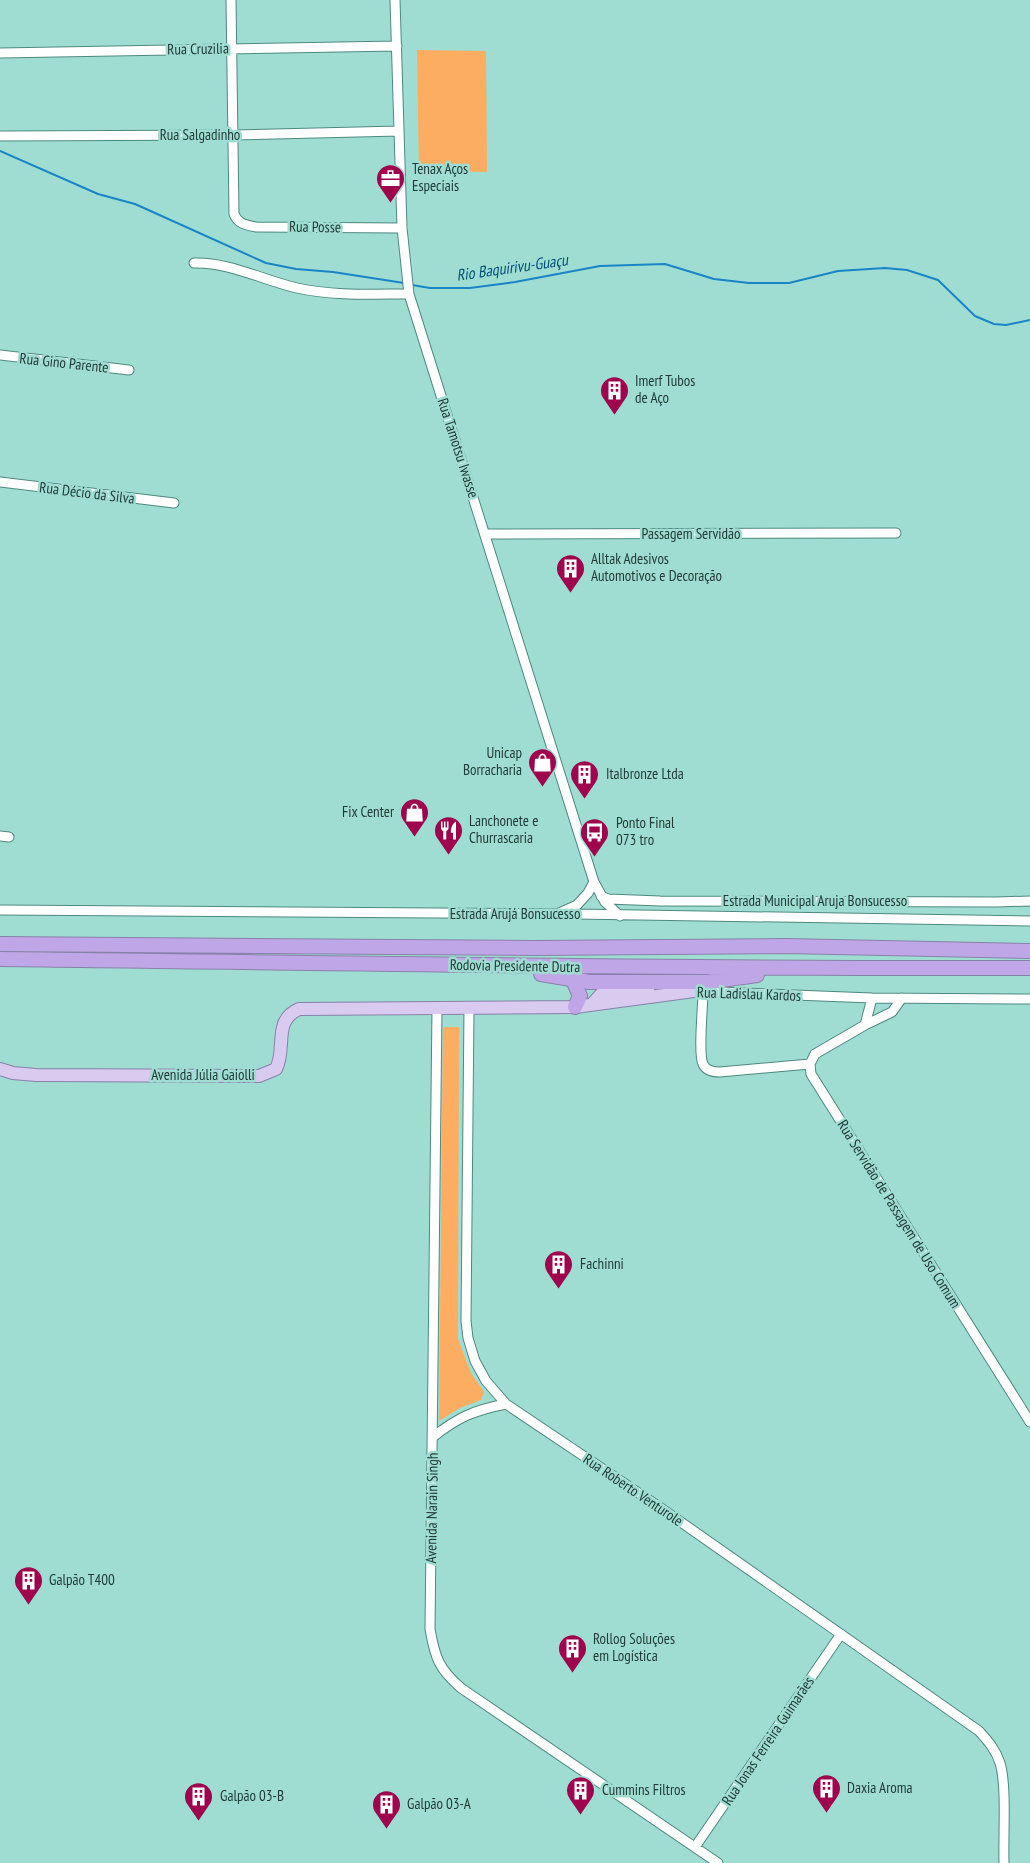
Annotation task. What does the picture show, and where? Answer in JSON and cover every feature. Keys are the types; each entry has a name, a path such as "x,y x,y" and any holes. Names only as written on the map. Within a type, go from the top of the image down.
{"highway":[{"name":"Rodovia Presidente Dutra","path":"0,944 533,948 785,946 1030,951"},
{"name":"Rodovia Presidente Dutra","path":"0,959 327,962 497,967 1030,968"},
{"path":"497,967 515,972 598,982 708,982 798,969"},
{"path":"573,980 580,996 575,1007"},
{"path":"699,991 728,980"}],"main road":[{"path":"469,1008 575,1007 593,1003 603,992 664,989 699,991"},
{"name":"Avenida Júlia Gaiolli","path":"0,1069 13,1073 36,1075 259,1076 276,1069 281,1054 280,1036 283,1022 292,1012 299,1010 469,1008"}],"street":[{"path":"231,0 233,135"},
{"name":"Rua Tamotsu Iwasse","path":"395,0 402,228 409,293 594,882 605,902 620,916"},
{"name":"Rua Cruzilia","path":"0,53 397,46"},
{"name":"Rua Salgadinho","path":"0,136 233,135 399,131"},
{"name":"Rua Posse","path":"233,135 234,214 240,223 256,227 402,228"},
{"path":"194,263 216,264 297,288 316,291 409,293"},
{"name":"Rua Gino Parente","path":"0,355 129,370"},
{"name":"Rua Décio da Silva","path":"0,482 174,503"},
{"name":"Passagem Servidão","path":"485,534 896,533"},
{"path":"557,914 577,905 594,882"},
{"name":"Estrada Municipal Aruja Bonsucesso","path":"601,896 608,899 672,901 997,902 1030,900"},
{"name":"Estrada Arujá Bonsucesso","path":"0,910 557,914 1030,921"},
{"path":"699,991 704,1066 708,1070 720,1072 810,1064 818,1051 891,1012 902,998"},
{"name":"Rua Ladislau Kardos","path":"699,991 872,998 1030,999"},
{"path":"865,1024 872,998"},
{"name":"Avenida Narain Singh","path":"437,1008 430,1629 434,1653 447,1676 461,1688 718,1863"},
{"name":"Rua Roberto Venturole","path":"469,1008 466,1321 475,1361 486,1381 506,1404 658,1506 979,1731 993,1746 1003,1778 1004,1863"},
{"name":"Rua Servidão de Passagem de Uso Comum","path":"810,1064 813,1078 1030,1422"},
{"path":"433,1437 451,1422 466,1414 506,1404"},
{"name":"Rua Jonas Ferreira Guimarães","path":"695,1847 841,1634"}],"shaded area":[{"path":"417,50 486,51 487,172 419,171"},
{"path":"443,1027 459,1027 458,1339 471,1373 484,1392 481,1400 460,1408 439,1421"}],"waterway":[{"name":"Rio Baquirivu-Guaçu","path":"0,151 98,194 135,204 266,263 404,283"},
{"name":"Rio Baquirivu-Guaçu","path":"412,285 430,288 470,288 600,266 665,264 714,279 749,283 789,283 838,271 885,268 907,270 938,280 975,316 994,324 1006,325 1030,320"}],"place":[{"name":"Tenax Aços Especiais","path":"391,204"},
{"name":"Imerf Tubos de Aço","path":"614,416"},
{"name":"Alltak Adesivos Automotivos e Decoração","path":"570,594"},
{"name":"Unicap Borracharia","path":"543,788"},
{"name":"Italbronze Ltda","path":"585,800"},
{"name":"Fix Center","path":"415,838"},
{"name":"Lanchonete e Churrascaria","path":"448,856"},
{"name":"Ponto Final 073 tro","path":"595,858"},
{"name":"Fachinni","path":"559,1290"},
{"name":"Galpão T400","path":"28,1606"},
{"name":"Rollog Soluções em Logística","path":"572,1674"},
{"name":"Daxia Aroma","path":"826,1814"},
{"name":"Cummins Filtros","path":"581,1816"},
{"name":"Galpão 03-B","path":"199,1822"},
{"name":"Galpão 03-A","path":"386,1830"}]}
